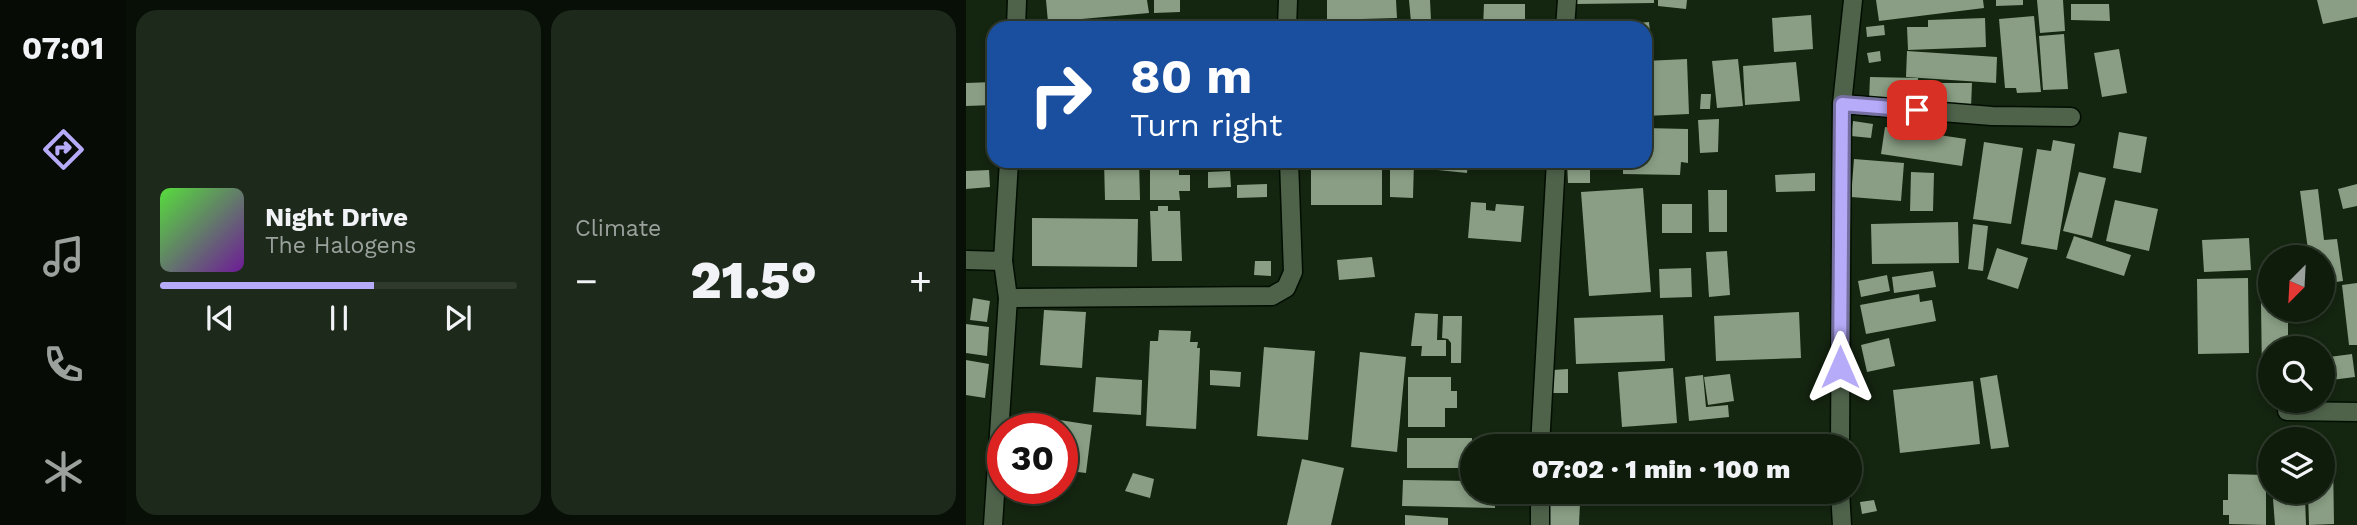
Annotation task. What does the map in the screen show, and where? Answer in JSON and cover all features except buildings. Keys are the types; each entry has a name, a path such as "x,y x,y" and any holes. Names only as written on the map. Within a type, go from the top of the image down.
{"street":[{"path":"1016,21 1017,0"},
{"path":"1288,21 1289,0"},
{"path":"1566,21 1567,0"},
{"path":"1840,434 1842,104 1853,0"},
{"path":"1842,104 1992,116 2071,117"},
{"path":"993,525 1008,298 1003,261 1009,168"},
{"path":"1008,298 1272,296 1286,288 1293,272 1289,168"},
{"path":"1541,434 1556,168"},
{"path":"966,260 1003,261"},
{"path":"2335,412 2357,412"},
{"path":"1540,504 1540,525"},
{"path":"1841,504 1842,525"}],"route":[{"path":"1840,367 1842,104 1917,110"}]}
